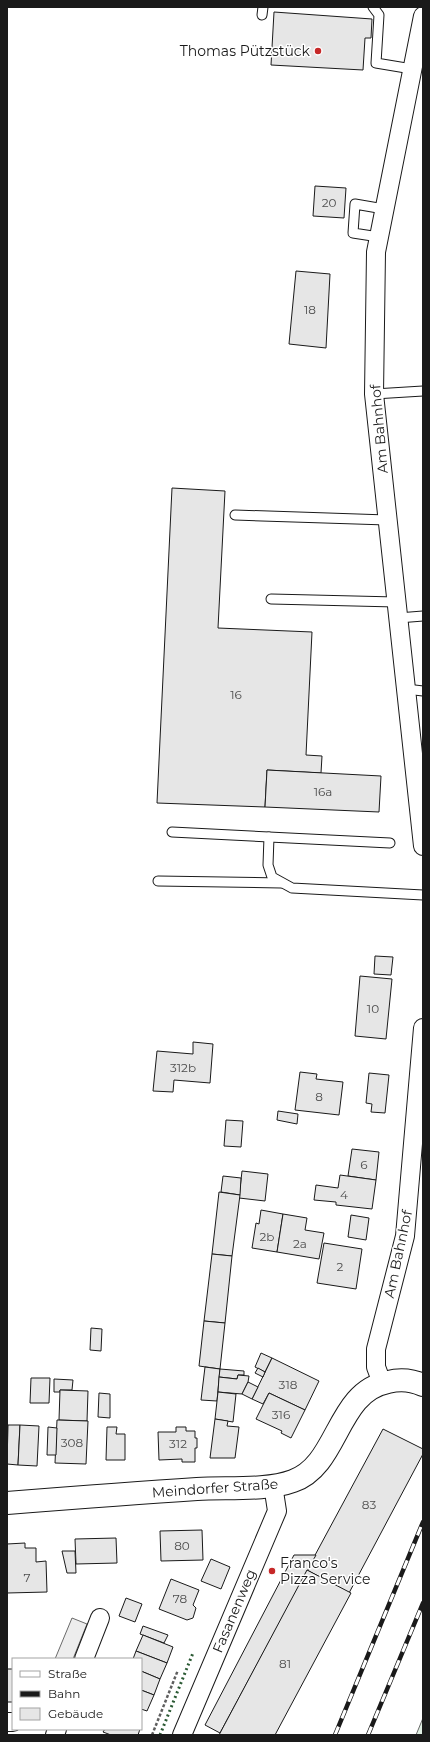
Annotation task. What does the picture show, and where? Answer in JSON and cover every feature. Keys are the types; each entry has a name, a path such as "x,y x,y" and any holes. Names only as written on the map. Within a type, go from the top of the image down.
{"main road":[{"name":"Meindorfer Straße","path":"7,1503 274,1485 294,1481 317,1464 361,1394 382,1383 406,1381 423,1386"}],"street":[{"name":"Am Bahnhof","path":"423,16 376,252 374,394 397,610 414,690 423,846"},
{"name":"Am Bahnhof","path":"382,1383 376,1367 376,1349 405,1236 418,1140 423,1028"},
{"name":"Fasanenweg","path":"182,1735 277,1511 274,1485"},
{"path":"84,1658 100,1618"}],"lane":[{"path":"373,7 378,15 376,63 412,69"},
{"path":"379,237 353,233 352,228 355,204 384,209"},
{"path":"374,394 423,391"},
{"path":"235,515 387,520"},
{"path":"271,599 397,610 423,616"},
{"path":"172,832 390,842"},
{"path":"269,837 268,865 272,878 292,888 423,895"},
{"path":"158,881 282,884"}],"path":[{"path":"152,1735 178,1670"}],"green space":[{"path":"423,1718 423,1735 416,1735"}],"shaded area":[{"path":"72,1618 87,1624 73,1658 55,1658"}],"building":[{"name":"Thomas Pützstück","path":"274,12 372,19 371,38 365,38 363,70 271,65"},
{"path":"315,186 346,188 344,218 313,216"},
{"path":"296,271 330,274 326,348 289,344"},
{"path":"172,488 225,491 218,628 312,632 306,755 322,756 321,773 267,770 265,807 157,803"},
{"path":"267,770 381,776 379,812 265,807"},
{"path":"375,956 393,957 391,975 374,974"},
{"path":"360,976 392,979 386,1039 355,1036"},
{"path":"193,1042 213,1044 210,1083 174,1080 173,1092 153,1091 157,1051 193,1054"},
{"path":"300,1072 317,1074 316,1079 343,1082 339,1115 295,1110"},
{"path":"369,1073 389,1075 385,1113 371,1112 372,1104 366,1103"},
{"path":"278,1111 298,1114 297,1124 277,1120"},
{"path":"226,1120 243,1121 241,1147 224,1146"},
{"path":"352,1149 379,1152 376,1180 348,1176"},
{"path":"242,1171 268,1174 265,1201 239,1198"},
{"path":"340,1175 376,1180 372,1209 336,1205 336,1202 314,1200 316,1185 338,1188"},
{"path":"223,1176 241,1178 240,1195 221,1192"},
{"path":"219,1192 240,1195 232,1256 212,1254"},
{"path":"261,1210 283,1214 277,1252 252,1248 256,1223 259,1224"},
{"path":"283,1214 307,1218 305,1230 324,1233 319,1259 277,1252"},
{"path":"351,1215 369,1218 366,1240 348,1237"},
{"path":"324,1243 362,1249 356,1289 317,1283"},
{"path":"212,1254 232,1256 225,1323 204,1321"},
{"path":"204,1321 225,1323 220,1369 199,1366"},
{"path":"91,1328 102,1329 101,1351 90,1350"},
{"path":"261,1353 272,1358 265,1372 255,1367"},
{"path":"272,1358 319,1381 305,1410 269,1393 263,1404 252,1399"},
{"path":"205,1367 220,1369 217,1401 201,1400"},
{"path":"258,1368 265,1372 263,1377 255,1373"},
{"path":"220,1369 244,1371 244,1375 238,1375 237,1379 219,1377"},
{"path":"238,1375 249,1376 248,1382 242,1394 218,1392 219,1377 237,1379"},
{"path":"31,1378 50,1378 49,1403 30,1403"},
{"path":"54,1379 73,1380 72,1390 60,1390 60,1392 54,1392"},
{"path":"248,1382 258,1387 252,1399 242,1394"},
{"path":"60,1390 88,1391 87,1421 59,1420"},
{"path":"218,1392 236,1394 233,1422 215,1419"},
{"path":"99,1393 110,1394 110,1418 98,1417"},
{"path":"269,1393 305,1410 291,1438 281,1433 282,1431 256,1419"},
{"path":"215,1419 228,1421 227,1426 239,1427 235,1458 210,1458"},
{"path":"57,1420 88,1421 86,1464 55,1463"},
{"path":"8,1425 20,1425 18,1465 7,1464"},
{"path":"20,1425 39,1426 37,1466 18,1465"},
{"path":"48,1427 57,1428 56,1455 47,1455"},
{"path":"107,1427 117,1427 116,1434 125,1434 125,1460 106,1460"},
{"path":"176,1427 186,1427 186,1431 195,1431 197,1448 195,1448 195,1462 182,1462 182,1459 159,1460 158,1432 176,1432"},
{"path":"383,1429 423,1449 423,1454 349,1593 307,1570"},
{"path":"202,1530 203,1560 161,1561 160,1531"},
{"path":"116,1538 117,1563 76,1564 75,1539"},
{"path":"25,1543 25,1548 36,1548 36,1562 46,1561 47,1592 7,1593 7,1544"},
{"path":"62,1551 75,1551 76,1573 67,1573"},
{"path":"294,1555 316,1555 220,1733 205,1725"},
{"path":"211,1559 230,1567 221,1589 201,1581"},
{"path":"307,1570 351,1593 275,1735 219,1735"},
{"path":"171,1579 199,1590 193,1605 196,1608 193,1618 187,1620 159,1609"},
{"path":"126,1598 142,1604 135,1622 119,1616"},
{"path":"143,1626 168,1635 164,1643 140,1634"},
{"path":"143,1635 173,1647 167,1663 136,1651"},
{"path":"136,1651 167,1663 160,1679 142,1671 142,1658 133,1658"},
{"path":"7,1669 12,1669 12,1702 7,1702"},
{"path":"142,1671 160,1679 154,1695 142,1690"},
{"path":"142,1690 154,1695 147,1711 142,1709"},
{"path":"104,1730 140,1730 138,1735 111,1735 103,1732"}],"railway":[{"path":"335,1735 423,1522"},
{"path":"368,1735 423,1603"}],"hedge":[{"path":"160,1735 193,1653"}],"place":[{"name":"Thomas Pützstück","path":"318,51"},
{"name":"Franco's Pizza Service","path":"272,1571"}]}
